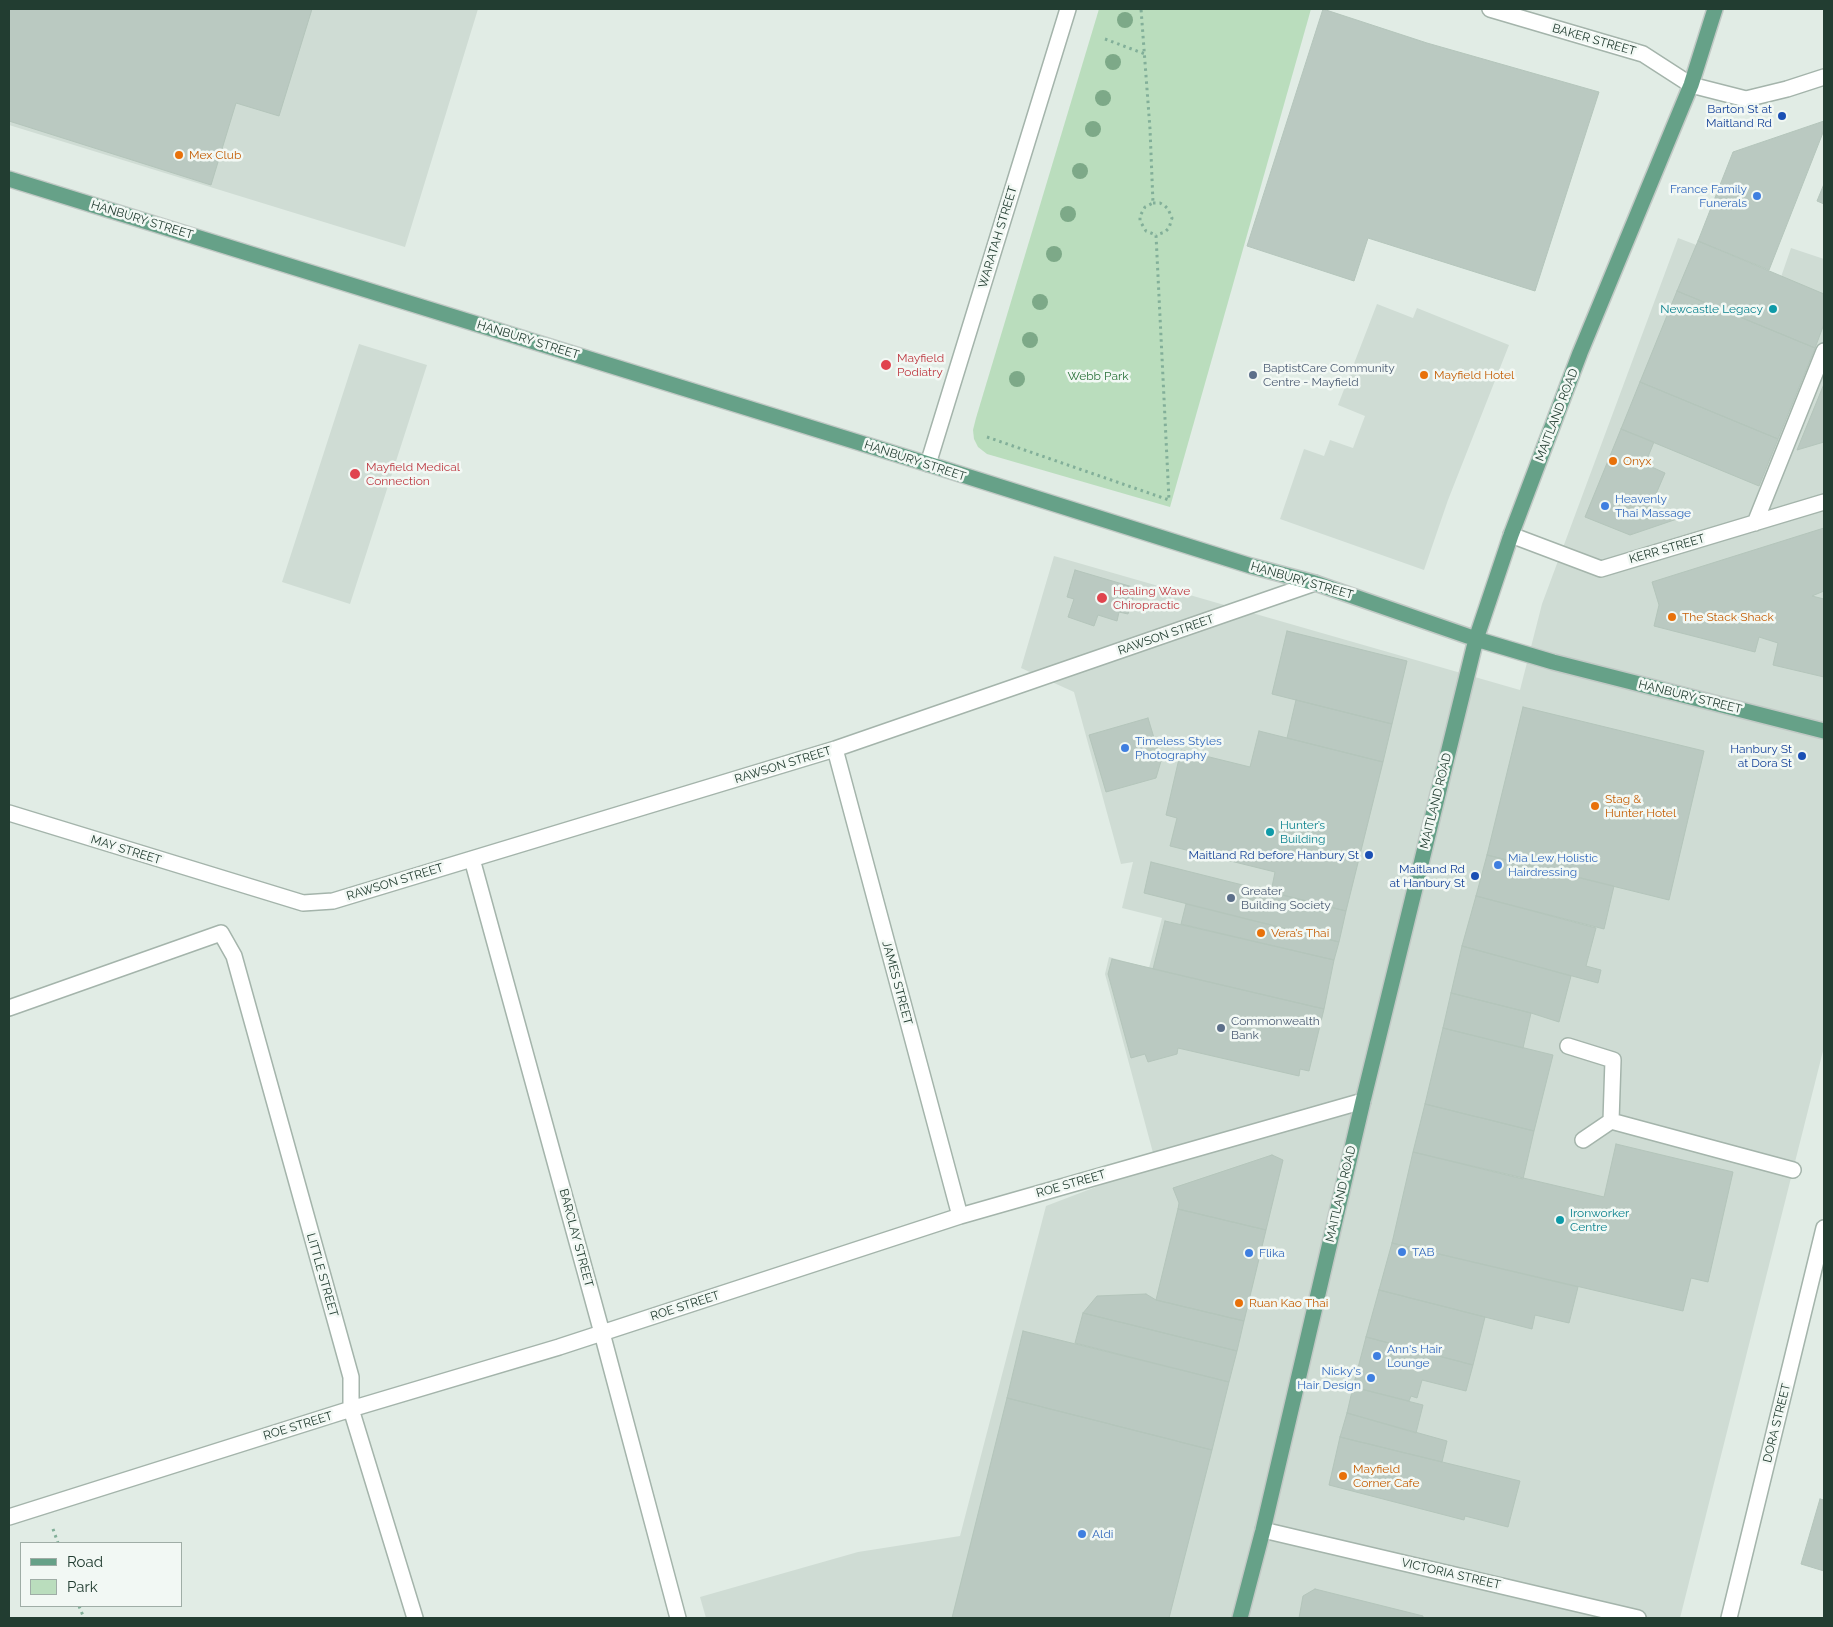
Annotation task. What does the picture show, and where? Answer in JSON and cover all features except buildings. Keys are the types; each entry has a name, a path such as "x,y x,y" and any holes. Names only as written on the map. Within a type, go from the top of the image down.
{"main road":[{"name":"MAITLAND ROAD","path":"1240,1618 1263,1530 1363,1101 1476,639 1511,535 1580,353 1691,85 1715,9"},
{"name":"HANBURY STREET","path":"9,179 1251,566 1315,583 1476,639 1562,664 1824,731"}],"street":[{"name":"WARATAH STREET","path":"928,464 1068,9"},
{"name":"BAKER STREET","path":"1490,9 1644,54 1691,85 1746,99 1787,89 1824,77"},
{"path":"1755,523 1824,351"},
{"name":"KERR STREET","path":"1511,535 1601,568 1824,502"},
{"name":"RAWSON STREET","path":"243,886 303,903 334,901 835,749 1315,583"},
{"name":"JAMES STREET","path":"835,749 960,1216"},
{"name":"MAY STREET","path":"9,813 243,886"},
{"name":"BARCLAY STREET","path":"472,859 678,1618"},
{"name":"LITTLE STREET","path":"9,1008 221,933 234,956 351,1377 351,1409 415,1618"},
{"path":"1568,1046 1614,1060 1611,1121"},
{"name":"ROE STREET","path":"9,1517 351,1409 602,1333 960,1216 1363,1101"},
{"path":"1583,1140 1611,1121 1793,1170"},
{"name":"DORA STREET","path":"1730,1618 1824,1228"},
{"name":"VICTORIA STREET","path":"1263,1530 1638,1618"}],"path":[{"path":"1141,9 1150,129 1153,203"},
{"path":"1105,39 1144,54"},
{"path":"1153,203 1160,203 1165,206 1172,218 1165,232 1156,234 1146,231 1140,221 1142,211 1153,203"},
{"path":"987,437 1169,500 1156,234"}],"shaded area":[{"path":"9,9 478,9 405,247 9,125"},
{"path":"1678,238 1781,277 1791,248 1824,259 1824,1047 1680,1618 706,1618 700,1597 858,1552 960,1536 1046,1206 1156,1164 1105,974 1109,957 1149,968 1162,918 1122,908 1133,862 1121,864 1074,692 1021,668 1054,556 1520,690 1542,604"},
{"name":"Mayfield Hotel","path":"1377,304 1413,318 1417,308 1509,345 1448,500 1424,570 1280,519 1304,449 1324,456 1330,440 1353,448 1365,416 1338,405"},
{"name":"Mayfield Medical Connection","path":"359,344 427,365 350,604 282,582"}],"green space":[{"name":"Webb Park","path":"1099,9 1311,9 1170,507 987,454 978,447 974,439 973,430 976,418"}],"place":[{"name":"Barton St at Maitland Rd","path":"1782,116"},
{"name":"Mex Club","path":"179,155"},
{"name":"France Family Funerals","path":"1757,196"},
{"name":"Newcastle Legacy","path":"1773,309"},
{"name":"Mayfield Podiatry","path":"886,365"},
{"name":"BaptistCare Community Centre - Mayfield","path":"1253,375"},
{"name":"Mayfield Hotel","path":"1424,375"},
{"name":"Onyx","path":"1613,461"},
{"name":"Mayfield Medical Connection","path":"355,474"},
{"name":"Heavenly Thai Massage","path":"1605,506"},
{"name":"Healing Wave Chiropractic","path":"1102,598"},
{"name":"The Stack Shack","path":"1672,617"},
{"name":"Timeless Styles Photography","path":"1125,748"},
{"name":"Hanbury St at Dora St","path":"1802,756"},
{"name":"Stag & Hunter Hotel","path":"1595,806"},
{"name":"Hunter’s Building","path":"1270,832"},
{"name":"Maitland Rd before Hanbury St","path":"1369,855"},
{"name":"Mia Lew Holistic Hairdressing","path":"1498,865"},
{"name":"Maitland Rd at Hanbury St","path":"1475,876"},
{"name":"Greater Building Society","path":"1231,898"},
{"name":"Vera’s Thai","path":"1261,933"},
{"name":"Commonwealth Bank","path":"1221,1028"},
{"name":"Ironworker Centre","path":"1560,1220"},
{"name":"TAB","path":"1402,1252"},
{"name":"Flika","path":"1249,1253"},
{"name":"Ruan Kao Thai","path":"1239,1303"},
{"name":"Ann's Hair Lounge","path":"1377,1356"},
{"name":"Nicky's Hair Design","path":"1371,1378"},
{"name":"Mayfield Corner Cafe","path":"1343,1476"},
{"name":"Aldi","path":"1082,1534"}]}
